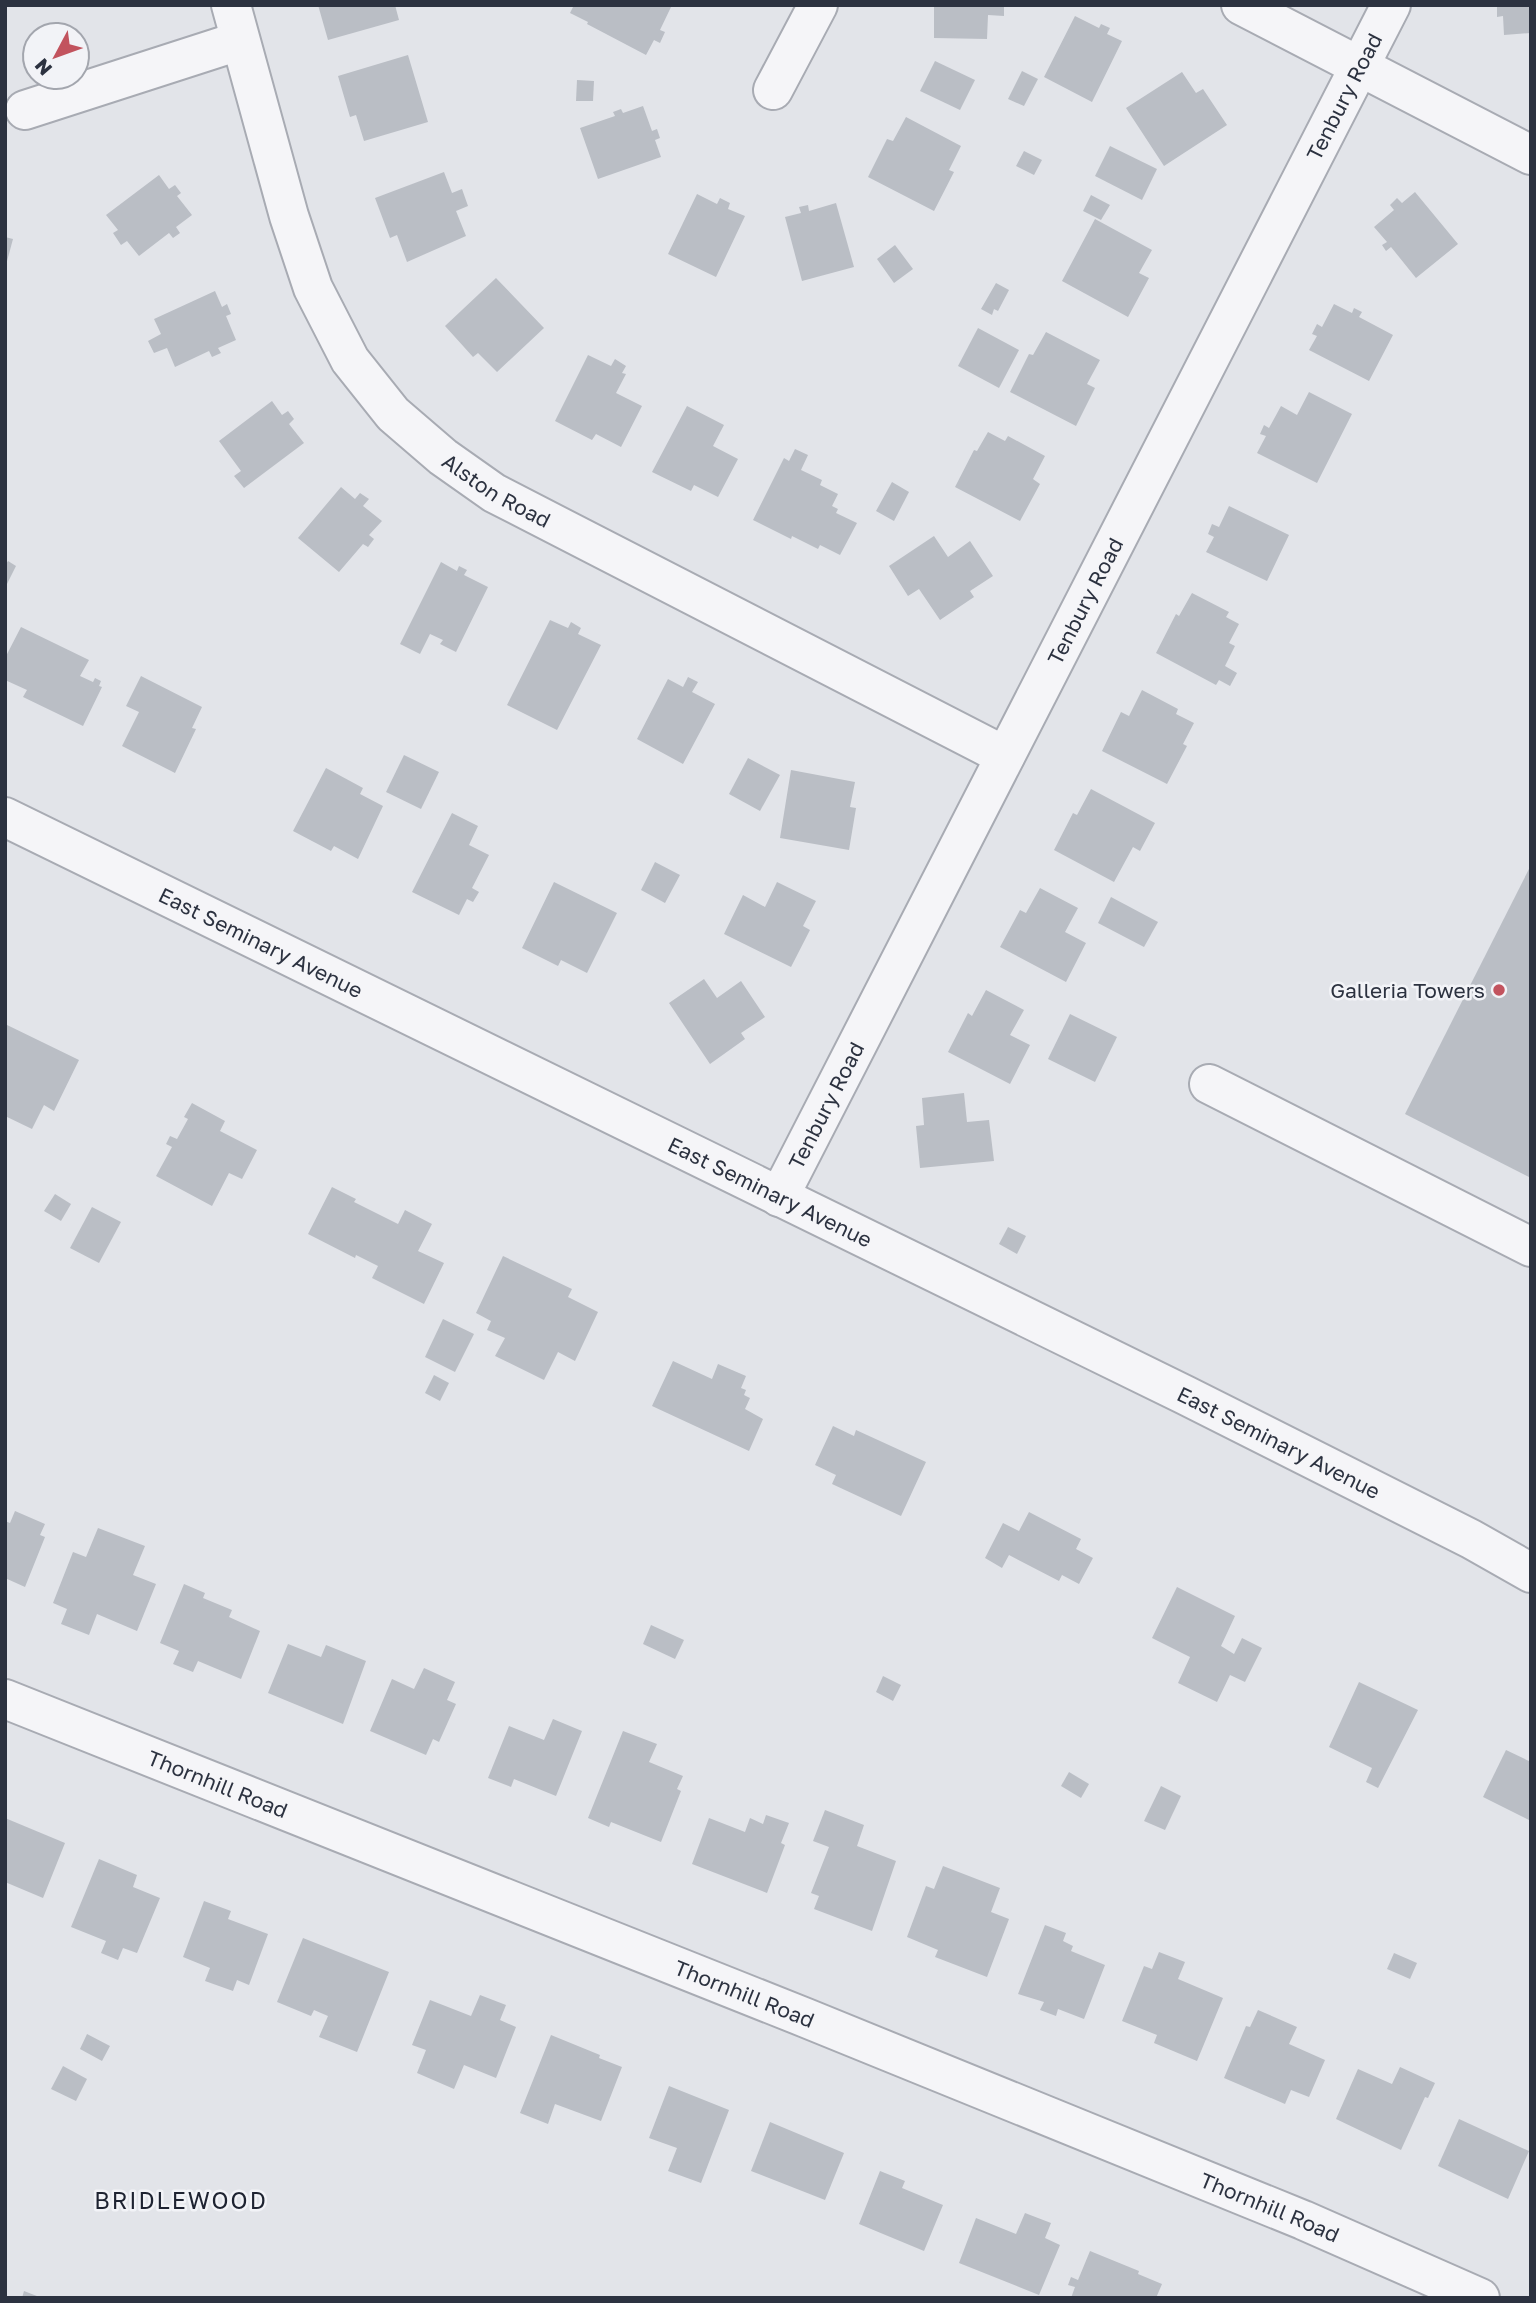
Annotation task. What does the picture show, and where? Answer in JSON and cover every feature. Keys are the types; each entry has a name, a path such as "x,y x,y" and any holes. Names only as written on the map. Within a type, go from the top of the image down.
{"street":[{"path":"773,90 818,5"},
{"path":"1241,5 1531,155"},
{"name":"Tenbury Road","path":"779,1197 1391,5"},
{"path":"24,110 235,23"},
{"name":"Alston Road","path":"235,23 289,216 313,288 350,360 393,414 443,457 494,493 1005,755"},
{"name":"East Seminary Avenue","path":"5,817 1185,1395 1471,1539 1531,1573"},
{"path":"1209,1084 1531,1247"},
{"name":"Thornhill Road","path":"5,1699 806,2018 1303,2220 1480,2298"}],"building":[{"path":"318,5 395,5 399,20 328,40"},
{"path":"574,5 671,7 660,30 665,32 660,43 654,40 646,55 570,13"},
{"path":"934,5 1004,5 1004,16 988,15 987,39 934,38"},
{"path":"1531,5 1531,33 1504,35 1503,16 1497,17 1497,7"},
{"path":"1075,16 1099,28 1101,24 1110,28 1107,34 1122,41 1092,102 1044,77"},
{"path":"408,55 428,122 364,141 356,115 350,117 338,76"},
{"path":"935,61 975,80 960,110 920,91"},
{"path":"1022,71 1038,79 1024,106 1008,99"},
{"path":"1182,72 1196,93 1203,89 1227,125 1164,166 1126,108"},
{"path":"577,80 594,81 593,101 576,101"},
{"path":"643,106 652,131 657,129 660,138 655,140 661,157 598,179 580,128 615,116 613,112 621,109 623,113"},
{"path":"906,117 961,146 949,170 954,172 934,211 868,177 887,139 893,141"},
{"path":"1110,146 1157,169 1142,200 1095,176"},
{"path":"1024,151 1042,160 1034,175 1016,166"},
{"path":"444,172 452,193 462,189 468,206 456,211 466,236 407,262 397,235 390,238 375,198"},
{"path":"159,175 169,189 175,185 181,193 177,196 192,215 176,227 180,233 173,238 169,233 139,256 127,241 121,245 113,233 118,230 106,215"},
{"path":"1415,192 1458,244 1416,278 1391,247 1386,251 1382,245 1387,242 1374,227 1394,210 1390,205 1397,198 1402,203"},
{"path":"697,194 717,204 720,198 730,203 728,209 745,216 716,277 668,254"},
{"path":"1091,195 1110,205 1101,220 1083,211"},
{"path":"836,203 854,267 802,281 785,217 801,213 799,207 808,205 809,211"},
{"path":"1095,219 1152,250 1139,273 1149,278 1128,317 1062,281"},
{"path":"5,237 13,239 6,265 5,265"},
{"path":"895,245 913,269 894,283 877,259"},
{"path":"496,278 544,328 497,372 478,353 473,357 445,326"},
{"path":"996,283 1009,290 998,311 994,309 992,315 981,309"},
{"path":"215,291 222,307 227,304 231,314 226,316 236,340 218,348 221,353 212,357 209,351 175,367 167,348 154,353 148,341 161,334 154,319"},
{"path":"1334,304 1352,313 1354,308 1362,312 1359,317 1393,335 1369,381 1309,350 1317,336 1312,334 1317,324 1322,327"},
{"path":"978,328 1019,350 999,388 958,366"},
{"path":"1046,332 1100,360 1087,384 1095,388 1076,426 1010,392 1029,354 1033,355"},
{"path":"588,355 611,366 615,359 626,366 622,373 626,374 616,393 642,406 621,447 596,434 592,440 555,421"},
{"path":"1309,392 1352,414 1317,483 1257,453 1266,436 1260,434 1264,425 1269,428 1281,406 1297,415"},
{"path":"272,401 282,415 288,411 294,419 289,424 304,443 244,488 234,476 241,471 219,441"},
{"path":"687,406 724,425 713,446 738,459 718,497 694,485 691,491 652,472"},
{"path":"988,432 1005,441 1008,436 1045,456 1033,479 1040,484 1020,521 955,487 974,450 977,451"},
{"path":"795,449 808,455 801,470 822,480 820,485 838,494 832,506 838,509 836,513 857,523 840,555 820,545 818,549 792,536 791,539 753,520 784,458 789,461"},
{"path":"892,482 909,492 894,521 876,511"},
{"path":"341,487 355,499 360,493 369,499 363,506 382,521 369,535 374,539 368,547 363,544 339,572 298,538"},
{"path":"1229,506 1289,535 1267,581 1206,552 1214,537 1208,534 1212,524 1219,527"},
{"path":"934,536 948,557 970,541 993,576 970,591 974,597 940,620 919,589 908,596 889,566"},
{"path":"8,561 16,566 5,588 5,566"},
{"path":"441,562 457,571 459,566 467,570 464,575 488,587 456,652 440,644 443,640 430,634 420,654 400,644"},
{"path":"1192,593 1229,612 1226,617 1239,624 1229,643 1235,646 1225,666 1237,673 1230,686 1219,680 1216,685 1156,653 1176,614 1179,616"},
{"path":"550,620 568,628 571,622 581,628 578,634 601,645 557,730 507,705"},
{"path":"21,627 89,660 80,676 93,682 95,678 101,681 99,686 102,687 83,726 23,697 27,690 5,680 5,658"},
{"path":"141,676 202,707 192,728 196,729 175,773 122,746 139,712 126,706"},
{"path":"688,677 698,682 692,692 715,704 683,764 637,739 668,679 683,687"},
{"path":"1142,690 1178,709 1176,714 1194,723 1183,744 1187,746 1167,784 1102,751 1121,712 1129,716"},
{"path":"404,755 439,772 421,809 386,792"},
{"path":"748,758 780,775 760,811 729,794"},
{"path":"326,768 363,788 360,794 383,806 358,859 334,846 331,851 293,831"},
{"path":"791,770 855,782 850,807 856,808 849,850 780,838"},
{"path":"1091,789 1155,823 1140,851 1133,847 1114,882 1054,850 1073,813 1077,815"},
{"path":"452,813 478,826 469,845 489,855 472,888 479,892 473,902 467,899 459,915 412,892"},
{"path":"655,862 680,875 665,903 641,890"},
{"name":"Galleria Towers","path":"1531,865 1531,1178 1405,1114"},
{"path":"554,882 617,913 587,973 561,960 558,966 522,948"},
{"path":"777,882 816,901 803,926 810,930 791,967 724,934 743,895 765,907"},
{"path":"1040,888 1078,908 1065,932 1086,943 1066,982 1000,947 1020,910 1026,913"},
{"path":"1111,897 1158,922 1144,947 1098,923"},
{"path":"704,979 717,998 741,981 765,1017 741,1033 745,1039 710,1064 669,1003"},
{"path":"986,990 1024,1010 1010,1035 1030,1045 1010,1084 948,1052 968,1013 972,1016"},
{"path":"1070,1014 1117,1037 1095,1082 1048,1059"},
{"path":"5,1024 79,1060 54,1111 44,1105 32,1129 5,1116"},
{"path":"964,1093 967,1122 989,1120 994,1161 920,1168 916,1126 924,1125 922,1098"},
{"path":"192,1103 225,1121 220,1131 257,1150 242,1179 229,1173 212,1206 156,1176 172,1147 166,1144 170,1136 177,1139 188,1119 184,1117"},
{"path":"332,1187 356,1199 354,1202 398,1224 405,1210 432,1224 418,1251 444,1263 424,1304 372,1278 378,1266 356,1255 355,1258 308,1234"},
{"path":"55,1194 71,1204 61,1221 44,1211"},
{"path":"92,1207 121,1222 99,1263 70,1248"},
{"path":"1008,1227 1026,1236 1017,1254 999,1244"},
{"path":"503,1256 572,1289 568,1297 598,1312 575,1361 558,1352 544,1380 495,1356 505,1338 487,1330 491,1321 476,1313"},
{"path":"443,1319 474,1334 455,1372 425,1357"},
{"path":"673,1361 712,1379 718,1364 746,1376 741,1388 746,1390 744,1395 750,1398 745,1409 763,1419 749,1451 652,1406"},
{"path":"434,1375 449,1383 440,1401 425,1393"},
{"path":"833,1426 854,1436 856,1430 926,1462 901,1516 832,1484 836,1475 815,1465"},
{"path":"15,1511 45,1524 40,1535 45,1537 25,1587 5,1578 5,1521 10,1523"},
{"path":"1029,1512 1081,1539 1076,1549 1093,1558 1079,1584 1062,1575 1059,1581 1009,1555 1002,1568 985,1558 1003,1523 1019,1531"},
{"path":"98,1528 145,1546 133,1575 156,1584 137,1631 97,1614 89,1635 61,1624 67,1609 53,1603 73,1552 86,1557"},
{"path":"184,1584 205,1593 203,1598 232,1610 229,1617 260,1631 241,1679 198,1661 193,1672 173,1664 179,1651 160,1643"},
{"path":"1177,1587 1235,1616 1221,1646 1234,1654 1242,1638 1262,1648 1245,1682 1230,1675 1217,1702 1178,1683 1190,1657 1152,1638"},
{"path":"651,1625 684,1640 675,1659 643,1644"},
{"path":"288,1644 321,1657 326,1645 366,1661 343,1724 268,1693"},
{"path":"424,1668 455,1682 447,1700 456,1704 439,1742 433,1739 426,1755 370,1731 392,1679 414,1689"},
{"path":"883,1676 901,1685 893,1701 876,1692"},
{"path":"1359,1682 1418,1710 1378,1788 1366,1782 1372,1768 1329,1747"},
{"path":"553,1719 582,1731 556,1796 514,1779 511,1787 488,1778 509,1726 544,1740"},
{"path":"623,1731 657,1744 649,1762 683,1776 677,1789 681,1791 661,1842 611,1822 609,1827 588,1818"},
{"path":"1506,1750 1531,1762 1531,1821 1483,1797"},
{"path":"1069,1772 1089,1784 1081,1798 1061,1786"},
{"path":"1161,1786 1181,1796 1165,1830 1144,1821"},
{"path":"825,1810 864,1825 857,1846 896,1861 872,1931 814,1909 819,1896 811,1893 829,1847 813,1841"},
{"path":"766,1815 789,1823 781,1843 785,1845 767,1893 692,1864 709,1818 745,1832 750,1818 763,1824"},
{"path":"5,1818 65,1843 43,1898 5,1882"},
{"path":"99,1859 137,1875 133,1887 160,1898 137,1953 123,1948 118,1960 101,1953 106,1941 71,1927"},
{"path":"943,1866 1000,1888 991,1912 1009,1919 987,1977 935,1957 938,1950 907,1937 926,1886 934,1889"},
{"path":"204,1901 231,1911 228,1919 268,1934 249,1985 237,1980 233,1991 205,1981 210,1968 183,1957"},
{"path":"1045,1925 1066,1933 1063,1941 1073,1946 1071,1951 1105,1965 1084,2019 1058,2009 1056,2016 1040,2010 1044,2002 1018,1994"},
{"path":"303,1938 389,1972 357,2052 319,2037 328,2016 314,2010 311,2016 277,2002"},
{"path":"1159,1952 1185,1962 1178,1979 1223,1998 1197,2061 1154,2043 1157,2035 1122,2021 1144,1966 1152,1969"},
{"path":"1394,1953 1417,1963 1410,1979 1387,1969"},
{"path":"480,1995 506,2005 500,2020 516,2027 496,2078 464,2065 454,2089 417,2073 426,2050 412,2045 430,2000 471,2016"},
{"path":"1258,2010 1297,2027 1289,2044 1325,2060 1309,2097 1291,2090 1285,2104 1224,2078 1246,2026 1250,2027"},
{"path":"87,2034 110,2046 102,2061 80,2049"},
{"path":"551,2035 622,2067 601,2121 555,2104 548,2124 520,2113"},
{"path":"63,2066 87,2079 76,2101 51,2089"},
{"path":"1400,2067 1435,2083 1428,2098 1425,2097 1401,2150 1336,2119 1358,2069 1392,2084"},
{"path":"669,2086 729,2110 701,2183 668,2171 677,2148 649,2138"},
{"path":"1459,2119 1529,2151 1508,2199 1438,2166"},
{"path":"770,2122 844,2153 825,2200 751,2171"},
{"path":"880,2171 905,2181 902,2188 943,2205 924,2251 859,2224"},
{"path":"1025,2213 1051,2223 1045,2238 1060,2245 1039,2295 959,2263 976,2218 1016,2234"},
{"path":"1090,2251 1139,2271 1138,2274 1162,2284 1156,2298 1071,2298 1075,2287 1068,2285 1071,2277 1078,2280"},
{"path":"24,2291 42,2298 22,2298"}],"place":[{"name":"Galleria Towers","path":"1499,990"}],"district":[{"name":"BRIDLEWOOD","path":"181,2200"}]}
